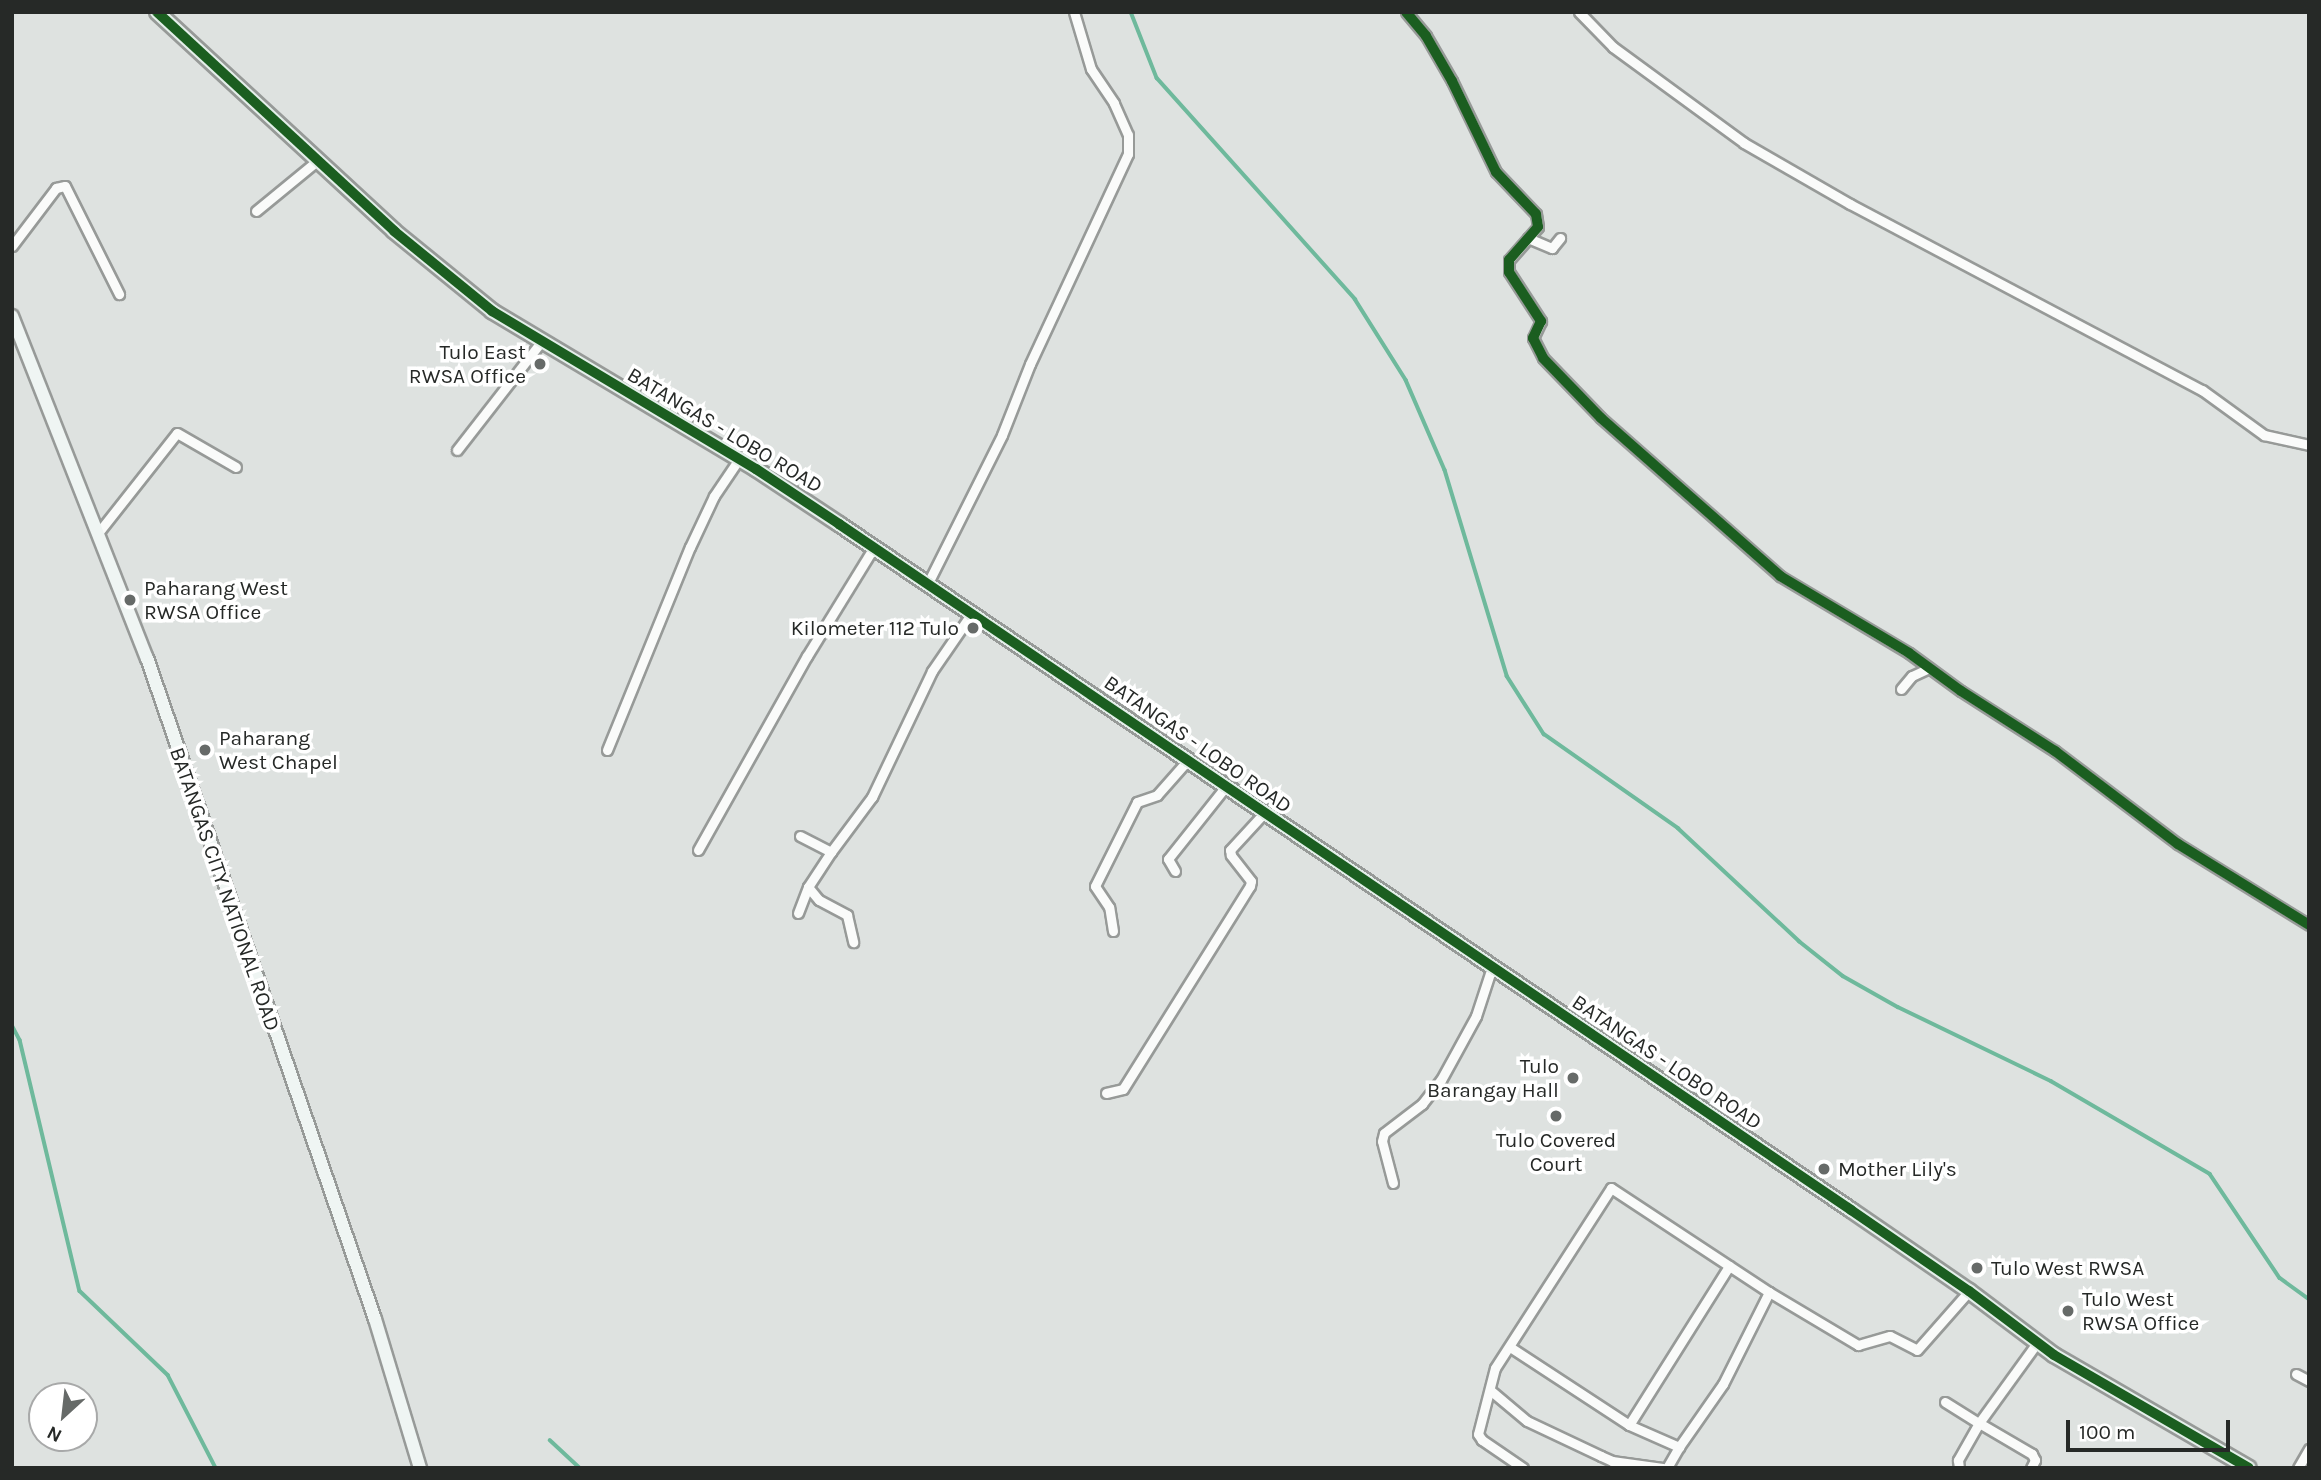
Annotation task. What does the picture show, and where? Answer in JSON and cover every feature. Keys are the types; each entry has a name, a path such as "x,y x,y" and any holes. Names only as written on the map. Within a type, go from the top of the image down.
{"main road":[{"name":"BATANGAS - LOBO ROAD","path":"157,12 446,275 492,311 739,459 874,547 1969,1291 2037,1343 2109,1390 2249,1468"}],"street":[{"path":"928,583 1002,435 1030,364 1128,154 1128,135 1114,103 1091,69 1074,12"},
{"path":"1406,12 1426,36 1452,81 1496,172 1536,214 1538,227 1508,264 1515,282 1541,321 1534,338 1542,358 1615,431 1780,576 1929,668 2055,751 2178,844 2309,925"},
{"path":"1579,12 1613,47 1744,143 1850,204 2202,390 2264,435 2309,445"},
{"path":"256,212 318,160"},
{"path":"12,246 56,188 65,186 119,294"},
{"path":"1528,238 1552,248 1560,238"},
{"name":"BATANGAS CITY NATIONAL ROAD","path":"12,316 98,533 176,741 271,1027 375,1319 420,1468"},
{"path":"457,450 541,342"},
{"path":"98,533 177,433 236,467"},
{"path":"607,750 690,547 714,496 739,459"},
{"path":"698,850 807,656 874,547"},
{"path":"798,913 808,887 872,797 932,671 972,613"},
{"path":"1901,689 1909,679 1929,668"},
{"path":"1113,931 1110,907 1095,886 1136,802 1157,795 1188,760"},
{"path":"1175,871 1168,859 1226,786"},
{"path":"1106,1093 1124,1088 1250,886 1251,881 1230,850 1264,813"},
{"path":"800,836 831,852"},
{"path":"808,887 819,900 849,917 853,942"},
{"path":"1393,1183 1382,1141 1384,1133 1422,1104 1441,1080 1476,1016 1492,967"},
{"path":"1523,1468 1482,1440 1478,1434 1495,1368 1611,1188 1769,1292 1858,1345 1890,1336 1917,1350 1969,1291"},
{"path":"1629,1425 1730,1266"},
{"path":"1490,1391 1527,1421 1612,1461 1665,1468 1723,1384 1769,1292"},
{"path":"1959,1468 1958,1460 1979,1423 2037,1343"},
{"path":"1510,1347 1629,1425 1679,1447"},
{"path":"2296,1374 2309,1381"},
{"path":"1945,1402 2032,1454 2035,1460 2031,1468"},
{"path":"2298,1468 2309,1449"}],"waterway":[{"path":"1131,12 1157,78 1355,299 1406,380 1445,470 1507,676 1544,734 1678,828 1799,941 1843,976 1898,1007 2051,1081 2210,1174 2280,1278 2309,1299"},
{"path":"12,1025 20,1040 80,1291 168,1375 216,1468"},
{"path":"550,1440 580,1468"}],"cycle path":[{"path":"157,12 394,231 492,311 756,469 1851,1210 1969,1291 2054,1355 2249,1468"},
{"path":"1406,12 1426,36 1452,81 1496,172 1536,214 1538,227 1509,260 1509,272 1541,321 1533,338 1543,358 1601,418 1780,576 1909,653 1961,691 2055,751 2178,844 2309,925"}],"place":[{"name":"Tulo East RWSA Office","path":"540,364"},
{"name":"Paharang West RWSA Office","path":"130,600"},
{"name":"Kilometer 112 Tulo","path":"973,628"},
{"name":"Paharang West Chapel","path":"205,750"},
{"name":"Tulo Barangay Hall","path":"1573,1078"},
{"name":"Tulo Covered Court","path":"1556,1116"},
{"name":"Mother Lily's","path":"1824,1169"},
{"name":"Tulo West RWSA","path":"1977,1268"},
{"name":"Tulo West RWSA Office","path":"2068,1311"}]}
